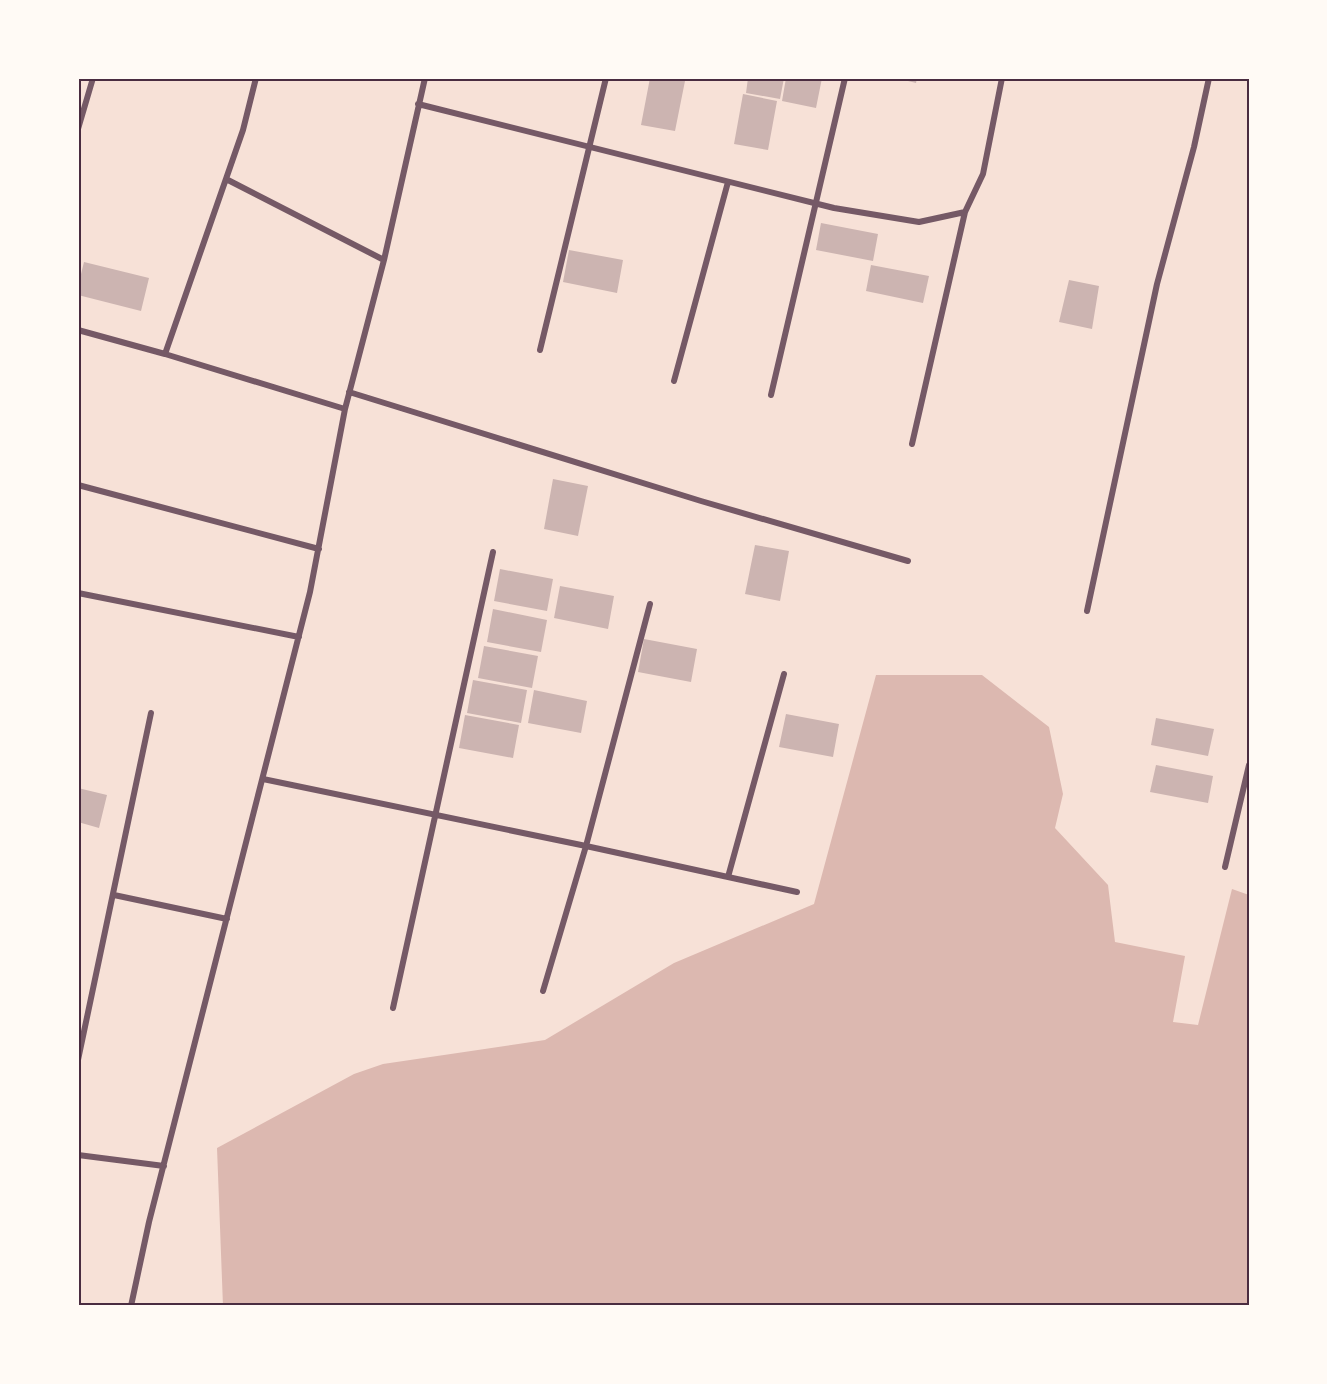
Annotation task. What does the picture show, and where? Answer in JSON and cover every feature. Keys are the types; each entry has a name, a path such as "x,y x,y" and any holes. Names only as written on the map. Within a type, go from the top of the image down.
{"street":[{"path":"78,129 93,78"},
{"path":"165,354 243,129 256,78"},
{"path":"131,1306 149,1222 299,637 319,549 345,409 384,260 424,78"},
{"path":"540,350 606,78"},
{"path":"771,395 845,78"},
{"path":"912,444 965,212 983,174 1002,78"},
{"path":"1087,611 1156,284 1194,147 1209,78"},
{"path":"418,104 834,208 919,222 965,212"},
{"path":"226,179 384,260"},
{"path":"674,381 728,182"},
{"path":"78,330 345,409"},
{"path":"349,392 701,501 908,561"},
{"path":"78,485 319,549"},
{"path":"393,1008 493,552"},
{"path":"78,593 299,637"},
{"path":"543,991 586,846 650,604"},
{"path":"728,877 784,674"},
{"path":"78,1060 151,713"},
{"path":"1225,867 1247,787 1249,765"},
{"path":"263,779 797,892"},
{"path":"114,895 227,919"},
{"path":"78,1155 164,1166"}],"shaded area":[{"path":"876,675 982,675 1049,727 1063,794 1055,828 1108,885 1115,942 1185,956 1173,1022 1198,1025 1232,889 1249,895 1249,1306 223,1306 217,1148 354,1074 383,1064 545,1040 674,963 814,904"}],"building":[{"path":"650,78 685,81 675,131 641,125"},
{"path":"748,78 784,78 780,99 746,93"},
{"path":"786,78 822,78 816,108 782,101"},
{"path":"896,78 917,78 916,83"},
{"path":"743,94 777,101 768,150 734,144"},
{"path":"821,223 878,234 873,261 816,250"},
{"path":"569,250 623,260 617,293 563,282"},
{"path":"84,262 149,278 141,311 78,295"},
{"path":"871,265 929,276 923,303 866,291"},
{"path":"1069,280 1099,286 1092,329 1059,322"},
{"path":"553,479 588,486 578,536 544,529"},
{"path":"755,545 789,551 780,601 745,594"},
{"path":"500,569 553,579 547,611 494,601"},
{"path":"560,586 614,596 608,629 554,618"},
{"path":"493,609 547,620 541,652 487,642"},
{"path":"644,639 697,649 691,682 638,672"},
{"path":"484,646 538,656 532,688 478,678"},
{"path":"473,680 527,690 521,723 467,713"},
{"path":"534,690 587,701 581,733 528,723"},
{"path":"786,714 839,724 833,757 779,747"},
{"path":"465,715 519,725 513,758 459,748"},
{"path":"1156,718 1214,729 1208,756 1151,745"},
{"path":"1156,765 1213,776 1208,803 1150,792"},
{"path":"78,788 107,795 99,828 78,822"}]}
